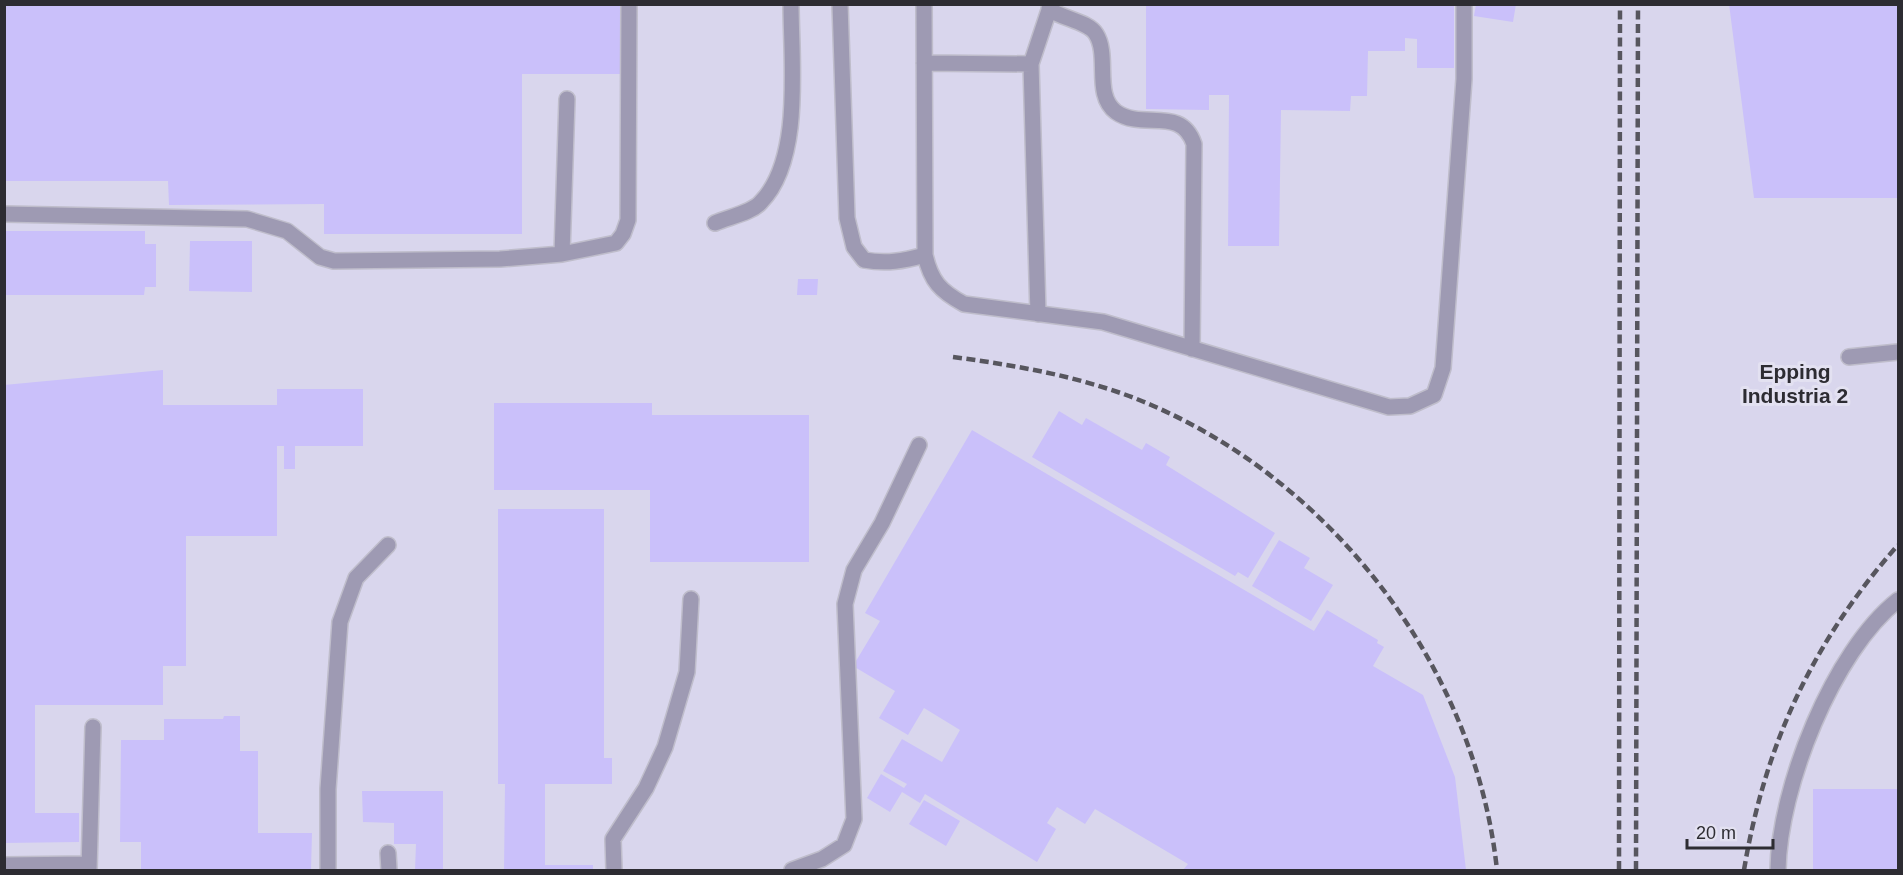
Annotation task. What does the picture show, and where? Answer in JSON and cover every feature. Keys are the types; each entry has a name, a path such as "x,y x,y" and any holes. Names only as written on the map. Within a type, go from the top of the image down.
{"lane":[{"path":"4,214 247,219 287,231 320,257 334,261 500,259 562,254 616,243 628,220 629,4"},
{"path":"715,222 759,205 775,185 785,159 790,99 791,4"},
{"path":"840,4 847,218 854,247 864,260 879,262 894,263 925,255"},
{"path":"924,4 925,255 930,276 948,295 964,304 1103,322 1389,407 1410,406 1434,395 1444,357 1464,79 1464,4"},
{"path":"1038,314 1031,64 1050,7 1062,18 1088,26 1096,32 1102,46 1103,82 1108,102 1115,111 1129,118 1175,122 1185,126 1191,133 1194,144 1192,349"},
{"path":"924,63 1031,64"},
{"path":"562,254 567,99"},
{"path":"1849,357 1899,352"},
{"path":"792,870 822,859 844,845 854,819 845,603 854,570 882,523 919,445"},
{"path":"328,870 328,789 340,622 356,578 388,545"},
{"path":"614,870 613,839 646,788 665,747 684,683 691,599"},
{"path":"1778,870 1778,853 1790,798 1808,734 1834,681 1882,613 1899,600"},
{"path":"4,865 89,867 93,727"},
{"path":"388,853 389,870"}],"shaded area":[{"path":"5,5 1898,5 1898,870 5,870"}],"building":[{"path":"4,4 620,4 621,74 522,74 522,234 324,234 324,204 169,205 168,181 4,181"},
{"path":"1146,4 1454,4 1454,68 1417,68 1417,39 1405,38 1405,51 1368,51 1367,96 1351,96 1350,111 1281,110 1279,246 1228,246 1229,95 1209,95 1209,110 1146,109"},
{"path":"1476,4 1516,4 1513,22 1474,16"},
{"path":"1729,4 1898,4 1898,198 1754,198"},
{"path":"4,231 145,231 145,244 156,244 156,287 145,287 144,295 4,295"},
{"path":"190,241 252,241 252,292 189,291"},
{"path":"798,279 818,279 817,295 797,295"},
{"path":"163,370 163,405 277,405 277,389 363,389 363,446 295,446 295,469 284,469 284,446 277,446 277,536 186,536 186,666 163,666 163,705 35,705 35,813 79,813 79,842 4,843 4,385"},
{"path":"494,403 652,403 652,415 809,415 809,562 650,562 650,490 494,490"},
{"path":"1059,411 1082,425 1086,418 1142,450 1146,443 1170,457 1166,465 1275,533 1248,578 1238,572 1235,576 1032,457"},
{"path":"972,430 1314,631 1327,610 1378,640 1377,643 1384,647 1373,666 1423,695 1455,777 1466,870 1183,870 1188,864 1095,809 1085,824 1057,807 1047,823 1056,829 1037,862 925,794 920,803 902,792 890,812 867,798 881,774 904,788 907,784 883,771 902,739 942,762 960,730 924,708 908,735 879,718 895,691 853,666 880,621 865,613"},
{"path":"498,509 604,509 604,758 612,758 612,784 545,784 545,865 593,865 593,870 504,870 505,784 498,784"},
{"path":"1279,540 1310,558 1304,568 1333,585 1311,621 1252,586"},
{"path":"224,716 240,716 240,751 258,751 258,833 312,833 311,870 141,870 141,842 120,842 121,740 164,740 164,719 223,719"},
{"path":"1813,789 1898,789 1898,870 1813,870"},
{"path":"362,791 443,791 443,870 415,870 416,844 394,844 394,823 363,822"},
{"path":"924,800 960,821 946,846 909,824"}],"railway":[{"path":"1619,870 1620,4"},
{"path":"1636,870 1638,4"},
{"path":"953,357 1042,372 1086,382 1129,396 1200,429 1266,472 1326,524 1378,583 1423,649 1458,719 1483,793 1497,870"},
{"path":"1744,870 1765,780 1797,696 1817,657 1841,619 1898,545"}],"district":[{"name":"Epping Industria 2","path":"1795,383"}]}
